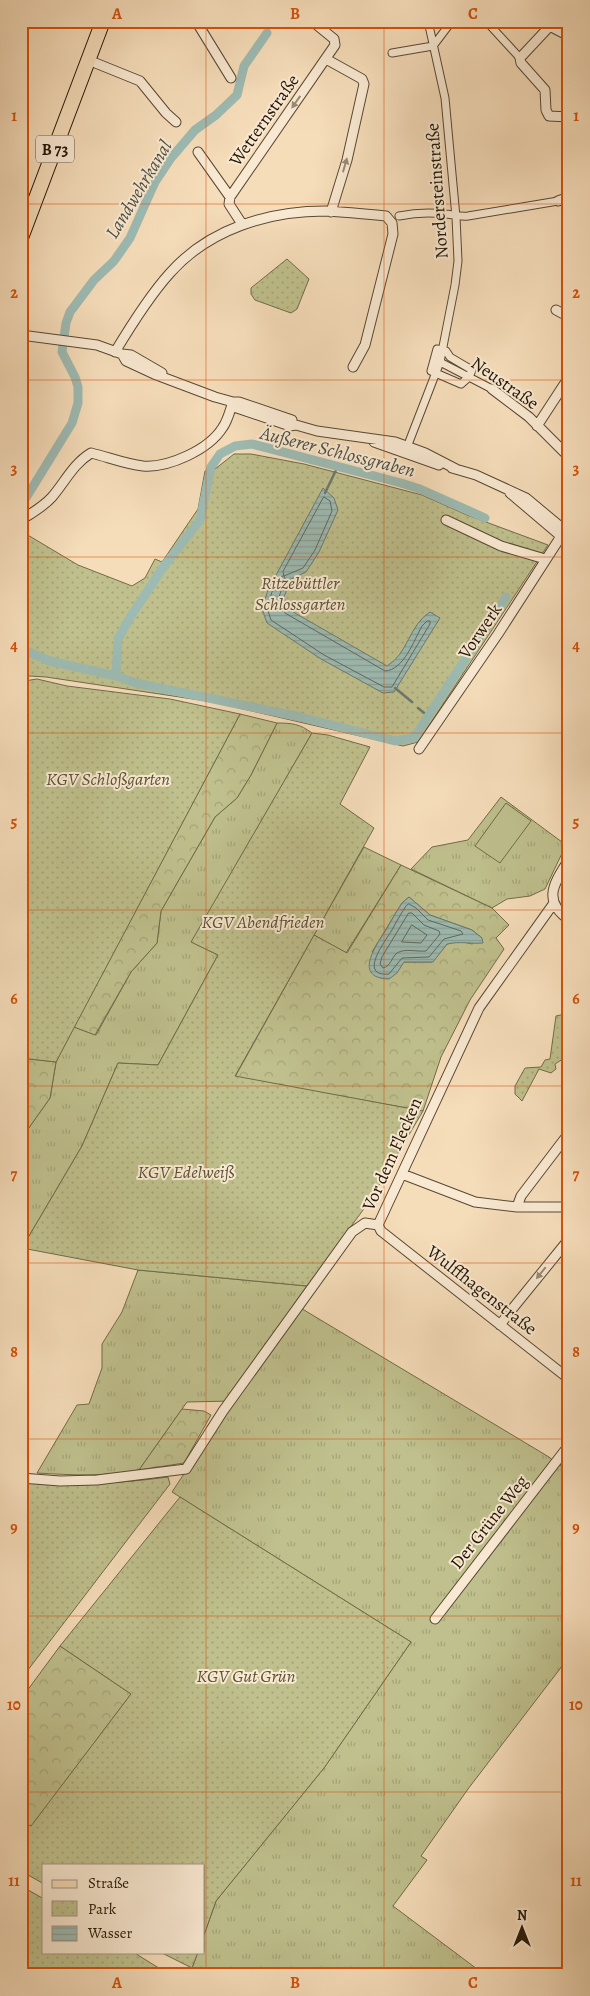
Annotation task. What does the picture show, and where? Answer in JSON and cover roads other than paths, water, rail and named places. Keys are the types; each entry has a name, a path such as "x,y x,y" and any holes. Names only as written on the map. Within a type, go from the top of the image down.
{"main road":[{"name":"B 73","path":"21,238 102,21"}],"street":[{"path":"196,21 231,78"},
{"name":"Wetternstraße","path":"230,197 335,45 334,39 312,21"},
{"name":"Nordersteinstraße","path":"408,442 440,362 456,277 458,248 445,98 428,21"},
{"path":"392,52 433,46 452,21"},
{"path":"486,21 520,58 521,63 545,90 546,110 549,116 569,117"},
{"path":"540,21 569,36"},
{"path":"520,58 549,27"},
{"path":"88,60 140,81 166,113 176,122"},
{"path":"325,60 362,79 363,90 347,160 331,212"},
{"path":"198,152 230,197 229,204 242,224"},
{"path":"119,353 132,325 173,270 202,245 242,224 272,216 331,212 395,218 412,214 446,214 456,217 534,206 569,198"},
{"path":"354,367 365,345 393,234 395,218"},
{"path":"556,310 569,317"},
{"path":"21,335 90,343 119,353 126,360 154,374 232,402 239,402 265,410 292,420 296,425 317,431 370,439 374,443 395,451 456,469 507,489 565,533 569,543"},
{"path":"437,349 442,352 446,351 450,357 472,370 469,377 461,384 431,371 437,349"},
{"name":"Neustraße","path":"440,362 492,389 529,417 569,457"},
{"path":"537,426 569,377"},
{"path":"24,518 46,503 72,469 91,453 129,463 151,466 176,461 199,450 223,428 232,402"},
{"path":"446,520 500,546 545,559"},
{"name":"Vorwerk","path":"419,749 498,634 545,559 565,533"},
{"path":"569,859 555,882 553,890 554,902 560,913 569,920"},
{"name":"Vor dem Flecken","path":"21,1478 60,1481 97,1480 186,1469 223,1411 352,1232 365,1223 378,1225 479,1008 554,902"},
{"path":"517,1207 522,1196 569,1133"},
{"path":"402,1174 476,1202 517,1207 569,1207"},
{"name":"Wulffhagenstraße","path":"378,1225 380,1230 569,1379"},
{"path":"514,1308 569,1239"},
{"path":"500,1325 506,1317"},
{"name":"Der Grüne Weg","path":"435,1619 569,1445"}],"water":[{"path":"323,488 334,498 338,510 319,552 306,572 291,579 284,597 288,609 387,666 400,654 417,624 423,618 430,612 440,618 394,692 383,693 321,659 267,623 262,609 268,590"},
{"path":"409,897 430,915 472,930 482,938 483,943 447,944 433,962 404,962 397,973 389,979 378,977 369,968 370,960 400,906"}],"waterway":[{"name":"Landwehrkanal","path":"21,506 72,423 78,403 78,387 75,377 62,352 66,323 70,312 94,280 114,261 130,238 155,182 171,158 195,130 216,115 237,95 244,66 267,33"},
{"name":"Äußerer Schlossgraben","path":"21,649 50,661 116,676 118,639 164,566 200,520 211,467 220,454 235,446 252,444 401,483 420,489 485,518"},
{"path":"325,493 338,466"},
{"name":"Äußerer Schlossgraben","path":"116,676 136,683 300,717 395,741 414,738 506,597"},
{"name":"Äußerer Schlossgraben","path":"395,688 412,702"},
{"name":"Äußerer Schlossgraben","path":"418,708 428,716"}],"park label":[{"name":"Ritzebüttler Schlossgarten","path":"300,593"},
{"name":"KGV Schloßgarten","path":"108,779"},
{"name":"KGV Abendfrieden","path":"263,922"},
{"name":"KGV Edelweiß","path":"186,1172"},
{"name":"KGV Gut Grün","path":"246,1676"}]}
